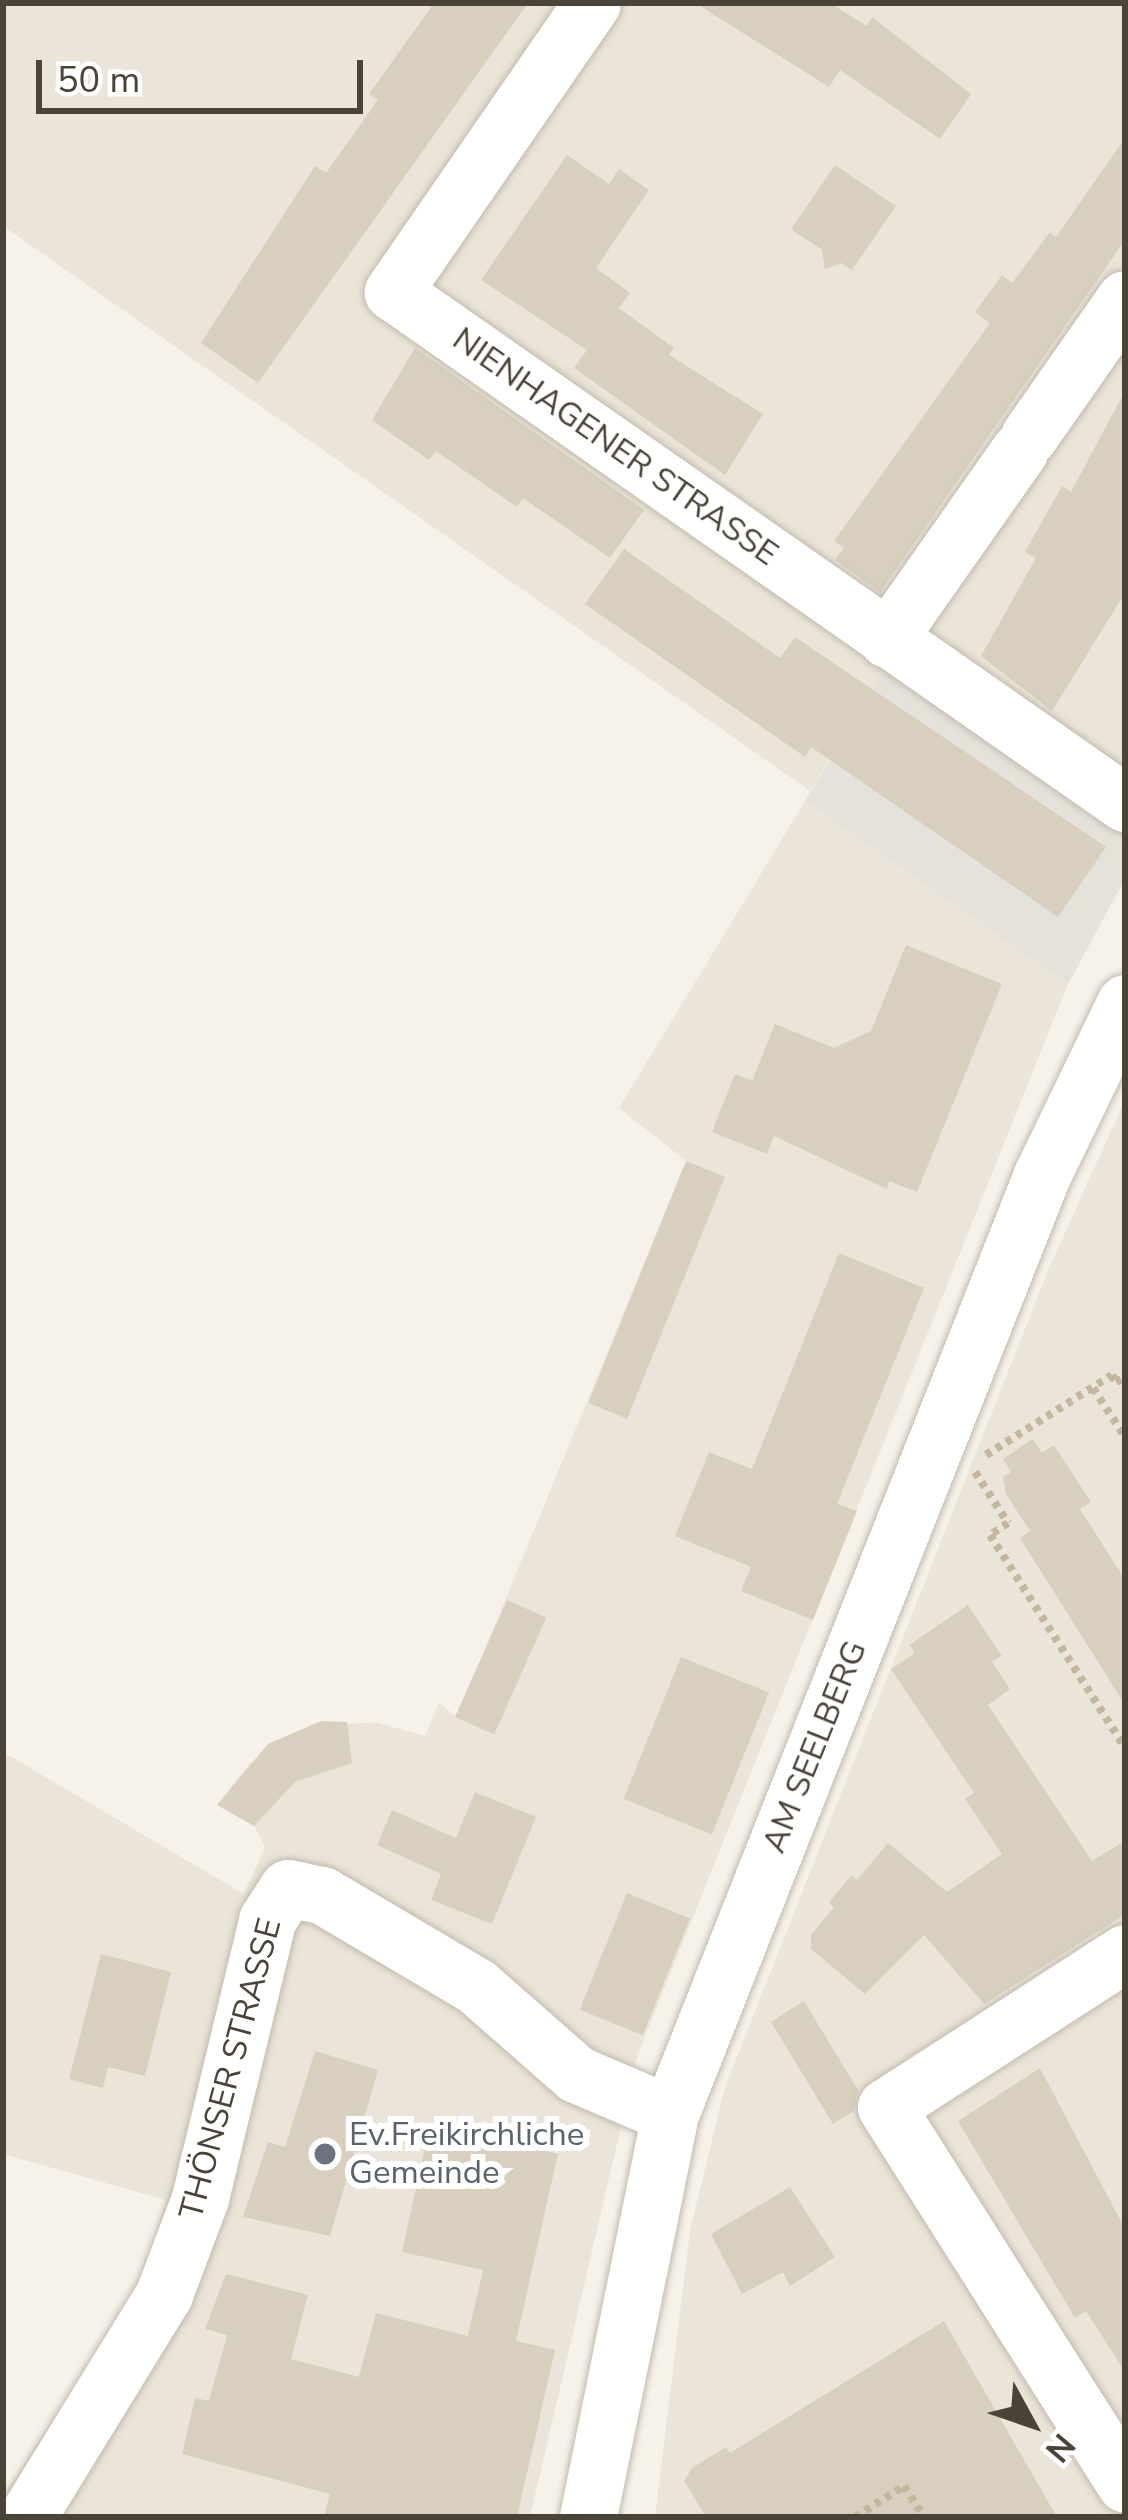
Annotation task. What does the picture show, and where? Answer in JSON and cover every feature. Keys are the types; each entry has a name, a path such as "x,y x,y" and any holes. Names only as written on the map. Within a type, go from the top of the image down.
{"street":[{"name":"NIENHAGENER STRASSE","path":"592,3 393,292 1125,803"},
{"path":"886,638 1125,299"},
{"name":"AM SEELBERG","path":"588,2517 670,2114 1042,1175 1125,1003"},
{"name":"THÖNSER STRASSE","path":"27,2517 164,2294 200,2198 267,1920 288,1888 322,1895 476,1986 576,2074 670,2114"},
{"path":"1125,1953 886,2107 1125,2483"}],"path":[{"path":"1125,1377 1093,1387 967,1464 1008,1523 990,1535 1125,1748"},
{"path":"1093,1387 1125,1437"},
{"path":"855,2517 904,2486 924,2517"}],"shaded area":[{"path":"3,3 1125,3 1125,816 894,657 810,791 3,226"},
{"path":"893,657 1125,816 1125,879 1068,984 805,801"},
{"path":"805,801 1068,984 638,2054 530,2517 3,2517 3,2497 144,2280 166,2200 3,2154 3,1752 244,1894 265,1847 254,1825 217,1805 250,1763 321,1726 375,1722 425,1736 439,1703 457,1717 686,1161 619,1108"},
{"path":"1125,1100 1125,2517 655,2517 690,2231 725,2087 1049,1268"}],"building":[{"path":"434,3 528,3 258,383 201,343 315,166 326,173 378,100 369,94"},
{"path":"695,3 830,3 867,26 872,17 971,94 940,139 840,70 829,87"},
{"path":"1125,138 1125,240 880,592 835,560 844,548 834,541 990,323 975,312 1002,275 1012,283 1050,232 1056,237"},
{"path":"567,155 609,184 619,169 649,190 596,268 630,293 619,308 674,348 669,355 763,414 725,475 574,368 587,350 481,280"},
{"path":"835,165 896,206 852,270 841,263 825,269 822,250 791,229"},
{"path":"415,348 644,510 610,558 523,498 517,507 436,451 429,460 372,420"},
{"path":"1125,391 1125,593 1052,711 981,656 1036,558 1025,552 1062,486 1071,492"},
{"path":"624,549 780,658 795,637 1106,847 1058,917 811,747 805,757 585,604"},
{"path":"906,945 1002,984 917,1192 889,1181 887,1189 774,1136 767,1154 712,1132 735,1074 752,1081 775,1024 834,1048 871,1031"},
{"path":"686,1161 725,1177 627,1419 588,1403"},
{"path":"839,1253 924,1288 837,1504 857,1511 813,1620 741,1591 751,1567 675,1536 709,1452 752,1469"},
{"path":"1033,1439 1042,1453 1054,1445 1091,1502 1080,1509 1125,1580 1125,1705 1020,1538 1030,1531 1006,1494 1003,1477 1011,1472 1003,1459"},
{"path":"507,1600 546,1617 494,1734 455,1717"},
{"path":"968,1605 1002,1656 992,1662 1010,1689 988,1705 1092,1861 1125,1841 1125,1914 984,2004 924,1935 865,1994 811,1949 811,1935 834,1907 829,1902 852,1875 857,1880 888,1843 947,1892 1002,1854 965,1799 974,1793 891,1669 915,1653 909,1645"},
{"path":"681,1657 769,1693 712,1834 624,1799"},
{"path":"321,1721 347,1722 352,1763 295,1782 254,1826 217,1805 268,1744"},
{"path":"475,1792 536,1817 492,1924 431,1900 441,1874 377,1845 392,1810 456,1838"},
{"path":"627,1893 690,1918 643,2035 580,2010"},
{"path":"101,1954 171,1972 145,2076 108,2067 103,2088 69,2079"},
{"path":"804,2001 858,2090 854,2111 833,2124 771,2022"},
{"path":"315,2051 378,2070 330,2236 243,2217 268,2142 285,2147"},
{"path":"1040,2068 1125,2229 1125,2372 1086,2311 1075,2318 958,2121"},
{"path":"430,2125 558,2154 516,2341 555,2350 517,2517 324,2517 330,2494 182,2454 195,2398 209,2401 227,2335 205,2329 226,2274 308,2295 291,2359 359,2377 376,2313 468,2336 483,2270 402,2252"},
{"path":"790,2187 835,2257 790,2286 783,2272 742,2294 711,2234"},
{"path":"944,2321 1057,2517 706,2517 684,2481 692,2468 726,2447 730,2453"}],"place":[{"name":"Ev.Freikirchliche Gemeinde","path":"325,2154"}]}
